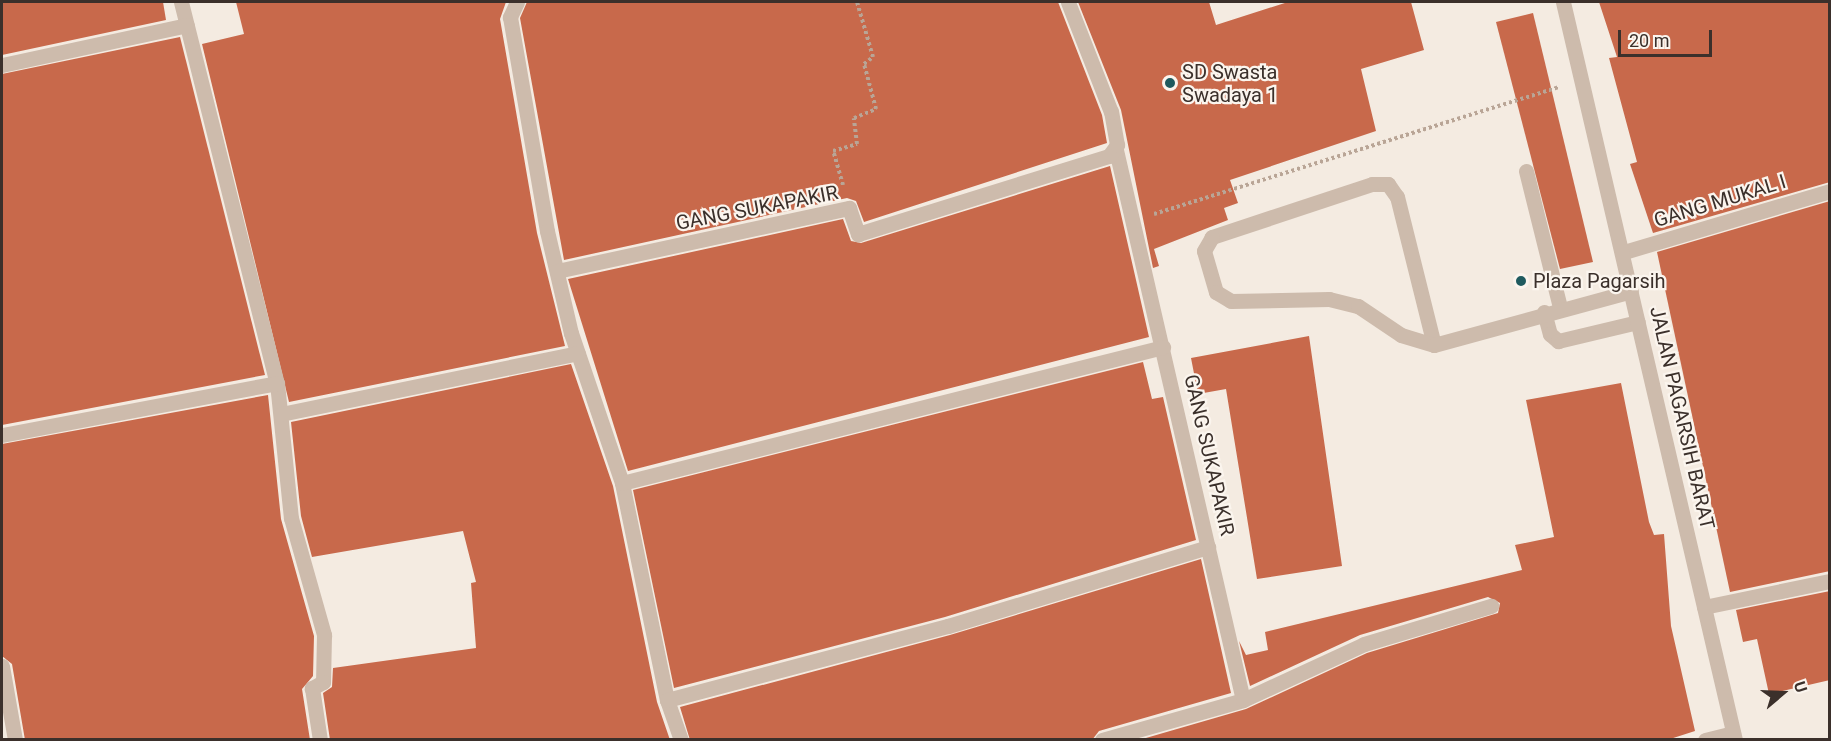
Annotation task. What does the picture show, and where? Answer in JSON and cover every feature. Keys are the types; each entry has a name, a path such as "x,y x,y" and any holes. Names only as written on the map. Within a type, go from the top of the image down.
{"street":[{"path":"181,2 277,383 291,518 324,635 323,682 312,688 320,740"},
{"path":"517,2 510,17 556,271 578,353 622,483 667,700 681,739"},
{"name":"GANG SUKAPAKIR","path":"1068,2 1111,112 1116,150 1243,700"},
{"name":"JALAN PAGARSIH BARAT","path":"1563,2 1624,252 1638,322 1734,736"},
{"path":"2,65 187,24"},
{"name":"GANG SUKAPAKIR","path":"556,271 849,208 858,234 1100,160 1116,150"},
{"path":"1526,171 1560,307"},
{"path":"1434,345 1397,197 1388,184 1372,184 1212,237 1204,251 1216,292 1231,301 1329,298 1358,306 1401,335 1434,345 1560,307 1631,291"},
{"name":"GANG MUKAL I","path":"1624,252 1830,191"},
{"path":"1544,312 1550,334 1558,341 1638,322"},
{"path":"622,483 1163,346"},
{"path":"281,414 578,353"},
{"path":"2,435 277,383"},
{"path":"667,700 948,626 1208,547"},
{"path":"1704,607 1830,581"},
{"path":"1102,740 1243,700 1364,644 1491,606"},
{"path":"2,666 15,740"},
{"path":"1705,740 1734,736"}],"path":[{"path":"849,208 834,151 857,144 854,118 876,109 864,64 873,57 857,2"},
{"path":"1133,220 1582,79"}],"building":[{"path":"2,2 163,2 166,20 2,55"},
{"path":"236,2 506,2 500,19 537,233 565,346 289,402 202,44 244,34"},
{"path":"527,2 1058,2 1102,115 1107,143 864,222 856,201 847,198 564,260 520,18"},
{"path":"1078,2 1209,2 1216,25 1288,2 1411,2 1424,50 1361,69 1376,131 1230,180 1238,203 1224,208 1228,220 1154,249 1159,266 1153,268 1121,110"},
{"path":"1599,2 1830,2 1830,182 1653,233 1630,164 1637,162 1609,58 1617,57"},
{"path":"1533,13 1593,262 1560,269 1496,22"},
{"path":"180,37 265,375 2,425 2,74"},
{"path":"1110,166 1149,337 628,471 568,279 843,219 851,241 861,243"},
{"path":"1830,201 1830,571 1730,592 1657,252"},
{"path":"1309,336 1342,566 1257,579 1226,389 1198,394 1191,358"},
{"path":"1143,362 1152,399 1163,397 1196,540 945,617 674,688 633,490"},
{"path":"571,364 613,486 657,702 670,740 330,740 323,693 332,687 333,668 476,648 471,583 476,582 463,531 312,557 301,516 291,422"},
{"path":"1621,383 1649,522 1654,535 1664,534 1671,626 1695,731 1667,740 1139,740 1246,709 1367,653 1498,613 1500,603 1488,597 1360,635 1250,686 1239,641 1246,655 1268,650 1265,632 1522,570 1515,545 1554,537 1526,400"},
{"path":"268,395 281,519 314,636 313,676 302,689 310,740 25,740 12,664 2,656 2,444"},
{"path":"1201,559 1231,693 1099,731 1092,740 690,740 680,707 950,635"},
{"path":"1830,591 1830,680 1769,694 1757,639 1743,642 1736,610"}],"place":[{"name":"SD Swasta Swadaya 1","path":"1170,83"},
{"name":"Plaza Pagarsih","path":"1521,281"}]}
